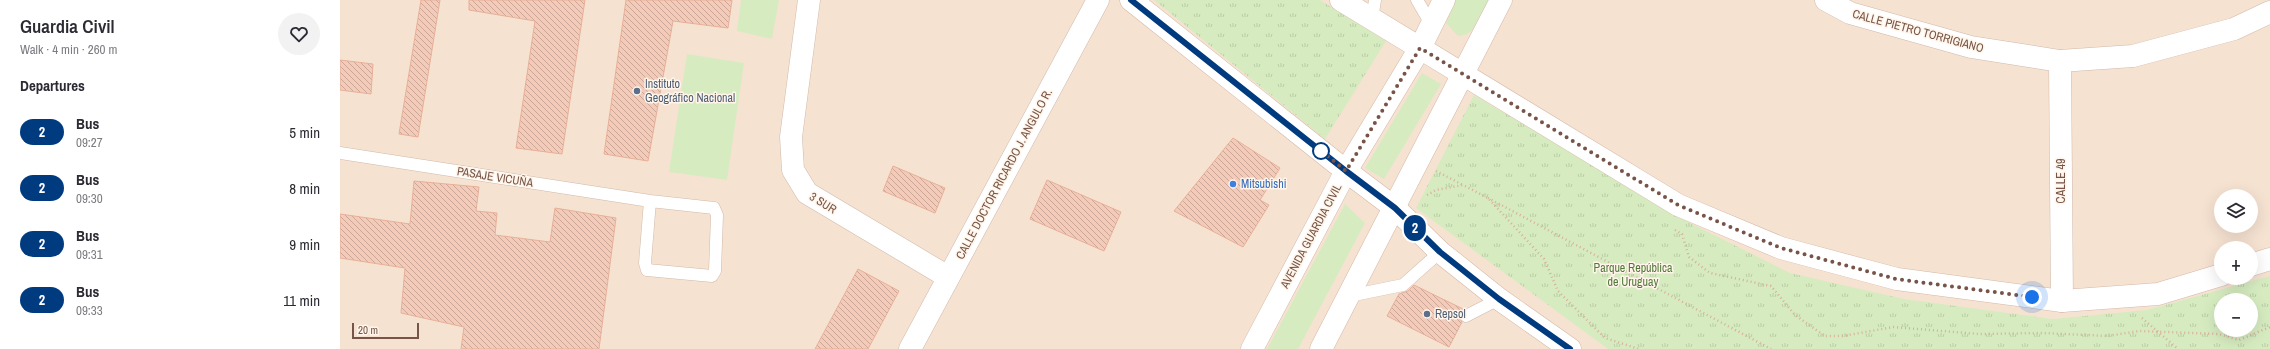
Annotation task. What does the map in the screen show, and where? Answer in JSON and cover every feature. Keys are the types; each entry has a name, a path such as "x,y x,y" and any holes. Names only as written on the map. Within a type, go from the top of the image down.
{"main road":[{"name":"3 SUR","path":"809,0 790,137 793,170 807,193 948,277"},
{"name":"CALLE DOCTOR RICARDO J. ANGULO R.","path":"910,349 1098,0"},
{"path":"1131,0 1346,171 1395,208 1440,252 1499,299 1570,349"},
{"path":"1341,0 1374,9 1420,48 1678,205 1781,248 1896,279 2062,301 2158,294 2214,277"},
{"name":"AVENIDA GUARDIA CIVIL","path":"1252,349 1346,171 1420,48 1444,0"},
{"path":"1321,349 1501,0"},
{"name":"CALLE PIETRO TORRIGIANO","path":"1826,0 1850,13 1971,48 2060,61 2133,56 2234,29 2270,12"},
{"name":"CALLE 49","path":"2060,61 2062,301"},
{"path":"2258,263 2270,259"}],"lane":[{"path":"1417,0 1431,24"},
{"name":"PASAJE VICUÑA","path":"340,152 650,201 711,207 717,211 715,271 712,276 650,272 647,270 645,263 650,201"},
{"path":"1349,296 1403,286 1440,252"},
{"path":"1466,316 1499,299"}],"path":[{"path":"1418,161 1771,349"},
{"path":"1395,208 1414,202 1436,190 1463,186"},
{"path":"1488,198 1544,259 1558,291 1605,338 1638,349"},
{"path":"2119,297 2178,349"}],"shaded area":[{"path":"340,0 2270,0 2270,349 340,349"}],"green space":[{"path":"741,0 779,0 772,39 737,31"},
{"path":"1154,0 1320,0 1386,41 1325,139"},
{"path":"1456,0 1490,0 1474,28 1464,35 1458,36 1446,23"},
{"path":"687,54 744,63 727,180 669,172"},
{"path":"1422,73 1441,84 1384,179 1365,168"},
{"name":"Parque República de Uruguay","path":"1474,95 1690,223 1790,273 1904,299 2053,319 2147,310 2237,285 2258,285 2258,279 2270,276 2270,349 1608,349 1416,208"},
{"path":"1345,204 1365,223 1298,349 1267,349"}],"building":[{"path":"421,0 440,0 418,137 399,134"},
{"path":"469,0 585,0 562,154 516,148 535,21 469,10"},
{"name":"Instituto Geográfico Nacional","path":"626,0 732,0 728,28 673,21 648,161 604,154"},
{"path":"340,60 373,64 371,94 340,90"},
{"name":"Mitsubishi","path":"1233,138 1280,168 1260,200 1269,205 1243,247 1174,211"},
{"path":"893,166 945,188 935,213 883,191"},
{"path":"1047,180 1121,212 1104,251 1030,219"},
{"path":"414,181 479,187 476,211 497,213 495,235 550,242 555,208 616,218 599,349 461,349 464,327 401,313 405,268 340,258 340,214 410,224"},
{"path":"858,269 899,291 868,349 815,349"},
{"name":"Repsol","path":"1414,285 1463,309 1459,316 1462,322 1449,347 1387,316 1399,294 1408,291"}],"bus line":[{"name":"2","path":"1131,0 1346,171 1395,208 1440,252 1499,299 1570,349"}],"place":[{"name":"Instituto Geográfico Nacional","path":"637,91"},
{"name":"Mitsubishi","path":"1233,184"},
{"name":"Repsol","path":"1427,314"}],"route":[{"path":"1321,151 1319,149 1346,171 1420,48 1488,91 1496,94 1678,205 1781,248 1896,279 2032,297"}]}
